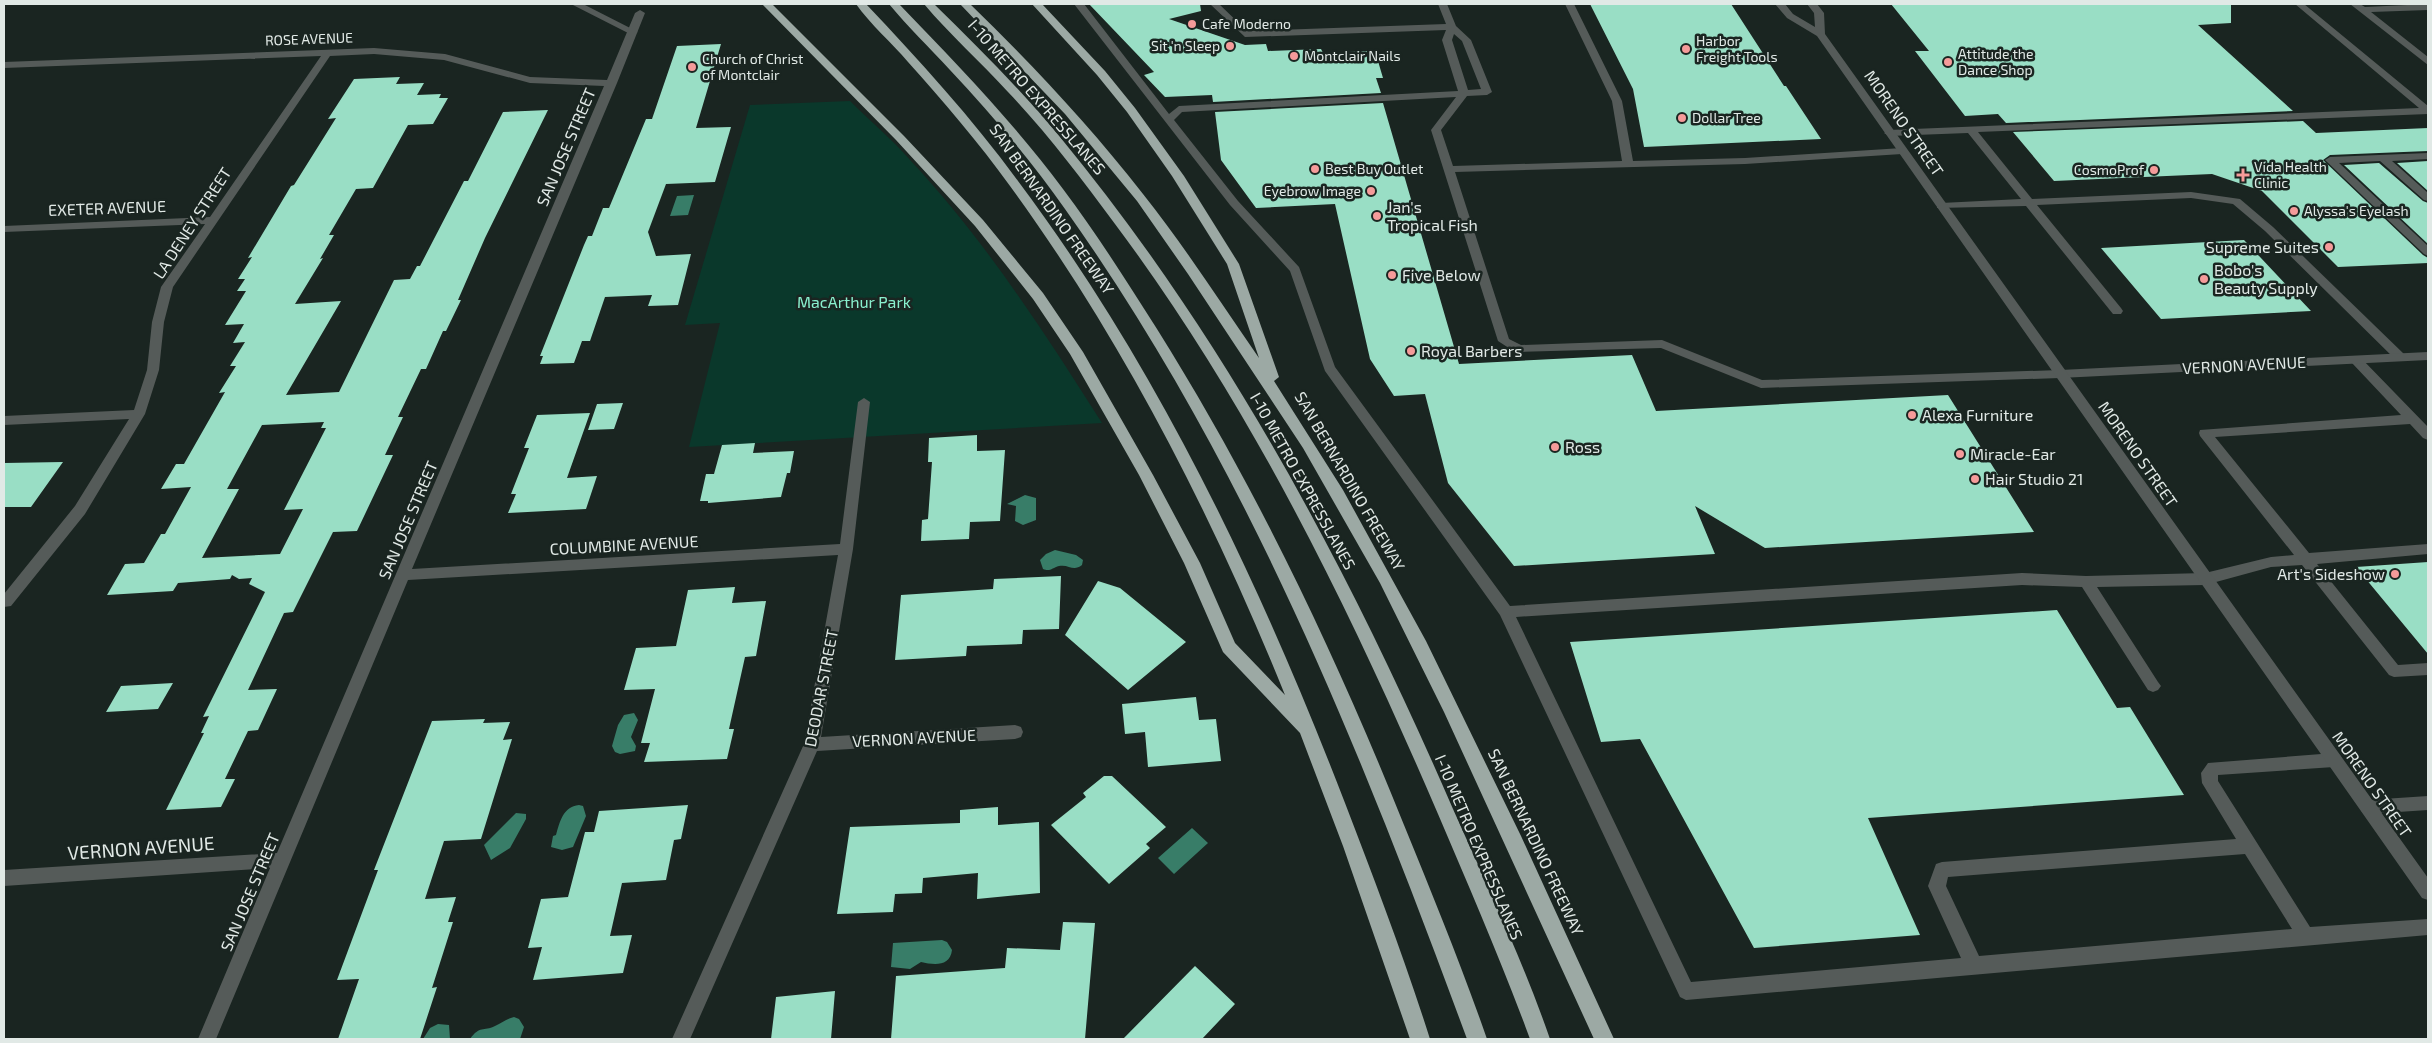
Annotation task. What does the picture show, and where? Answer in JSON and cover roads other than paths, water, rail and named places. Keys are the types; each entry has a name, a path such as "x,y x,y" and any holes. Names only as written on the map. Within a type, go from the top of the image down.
{"highway":[{"path":"767,4 894,131 979,222 1038,296 1081,360 1146,475 1192,563 1229,647 1311,735"},
{"name":"SAN BERNARDINO FREEWAY","path":"861,4 942,94 1003,168 1058,246 1121,345 1186,460 1232,554 1311,735 1376,908 1420,1039"},
{"path":"894,4 1002,122 1058,190 1167,355 1219,445 1285,571 1344,706 1424,895 1477,1039"},
{"name":"I-10 METRO EXPRESSLANES","path":"929,4 1001,77 1044,126 1112,211 1172,295 1235,394 1299,504 1370,640 1444,807 1540,1039"},
{"name":"SAN BERNARDINO FREEWAY","path":"965,4 1066,108 1129,182 1181,254 1278,396 1352,518 1444,695 1503,815 1604,1039"},
{"path":"1037,4 1101,73 1131,110 1178,176 1233,264 1278,396"}],"street":[{"path":"1079,4 1234,202 1296,270 1329,368 1506,612 1686,991 2306,936 2428,927"},
{"path":"1214,4 1245,34 1452,27"},
{"path":"1169,120 1179,109 1487,92 1466,40 1452,27 1443,4"},
{"path":"1570,4 1618,101 1628,163"},
{"name":"MORENO STREET","path":"1780,4 1790,16 1820,34 2428,892"},
{"name":"MORENO STREET","path":"1812,4 1819,12 1820,34"},
{"path":"1889,133 2428,111 2299,4"},
{"path":"584,5 633,32"},
{"path":"2359,7 2428,7"},
{"path":"2359,7 2428,62"},
{"name":"SAN JOSE STREET","path":"207,1039 640,13"},
{"path":"1452,27 1447,40 1464,93"},
{"name":"ROSE AVENUE","path":"4,65 328,52 414,53 445,57 530,80 612,83"},
{"name":"LA DENEY STREET","path":"6,602 80,510 139,414 153,370 158,322 167,287 328,52"},
{"name":"VERNON AVENUE","path":"1464,93 1436,130 1504,341 1519,349 1662,344 1761,384 2060,374 2428,356"},
{"path":"1971,130 2118,311"},
{"path":"1449,169 1754,161 1902,151"},
{"path":"2428,156 2330,160 2428,252"},
{"path":"2383,158 2428,198"},
{"path":"1941,206 2191,195 2236,202 2269,229 2401,358"},
{"name":"EXETER AVENUE","path":"4,229 212,220"},
{"path":"2356,360 2428,435"},
{"name":"DEODAR STREET","path":"681,1039 812,744 846,549 864,402"},
{"path":"4,420 139,414"},
{"path":"2412,419 2206,433 2394,672 2428,670"},
{"name":"COLUMBINE AVENUE","path":"404,575 846,549"},
{"path":"1506,612 2022,579 2086,582 2205,579 2271,562 2428,549"},
{"path":"2086,582 2152,686"},
{"name":"VERNON AVENUE","path":"812,744 1015,732"},
{"path":"2306,936 2210,783 2209,773 2214,768 2334,760"},
{"path":"2368,807 2428,803"},
{"path":"1974,966 1937,886 1942,870 2250,846"},
{"name":"VERNON AVENUE","path":"4,878 282,860"}],"place":[{"name":"Cafe Moderno","path":"1192,24"},
{"name":"Sit 'n Sleep","path":"1230,46"},
{"name":"Harbor Freight Tools","path":"1686,49"},
{"name":"Montclair Nails","path":"1294,56"},
{"name":"Attitude the Dance Shop","path":"1948,62"},
{"name":"Church of Christ of Montclair","path":"692,67"},
{"name":"Dollar Tree","path":"1682,118"},
{"name":"Best Buy Outlet","path":"1315,169"},
{"name":"CosmoProf","path":"2154,170"},
{"name":"Vida Health Clinic","path":"2243,175"},
{"name":"Eyebrow Image","path":"1371,191"},
{"name":"Alyssa's Eyelash","path":"2294,211"},
{"name":"Jan's Tropical Fish","path":"1377,216"},
{"name":"Supreme Suites","path":"2329,247"},
{"name":"Five Below","path":"1392,275"},
{"name":"Bobo's Beauty Supply","path":"2204,279"},
{"name":"Royal Barbers","path":"1411,351"},
{"name":"Alexa Furniture","path":"1912,415"},
{"name":"Ross","path":"1555,447"},
{"name":"Miracle-Ear","path":"1960,454"},
{"name":"Hair Studio 21","path":"1975,479"},
{"name":"Art's Sideshow","path":"2395,574"}],"park label":[{"name":"MacArthur Park","path":"854,302"}]}
